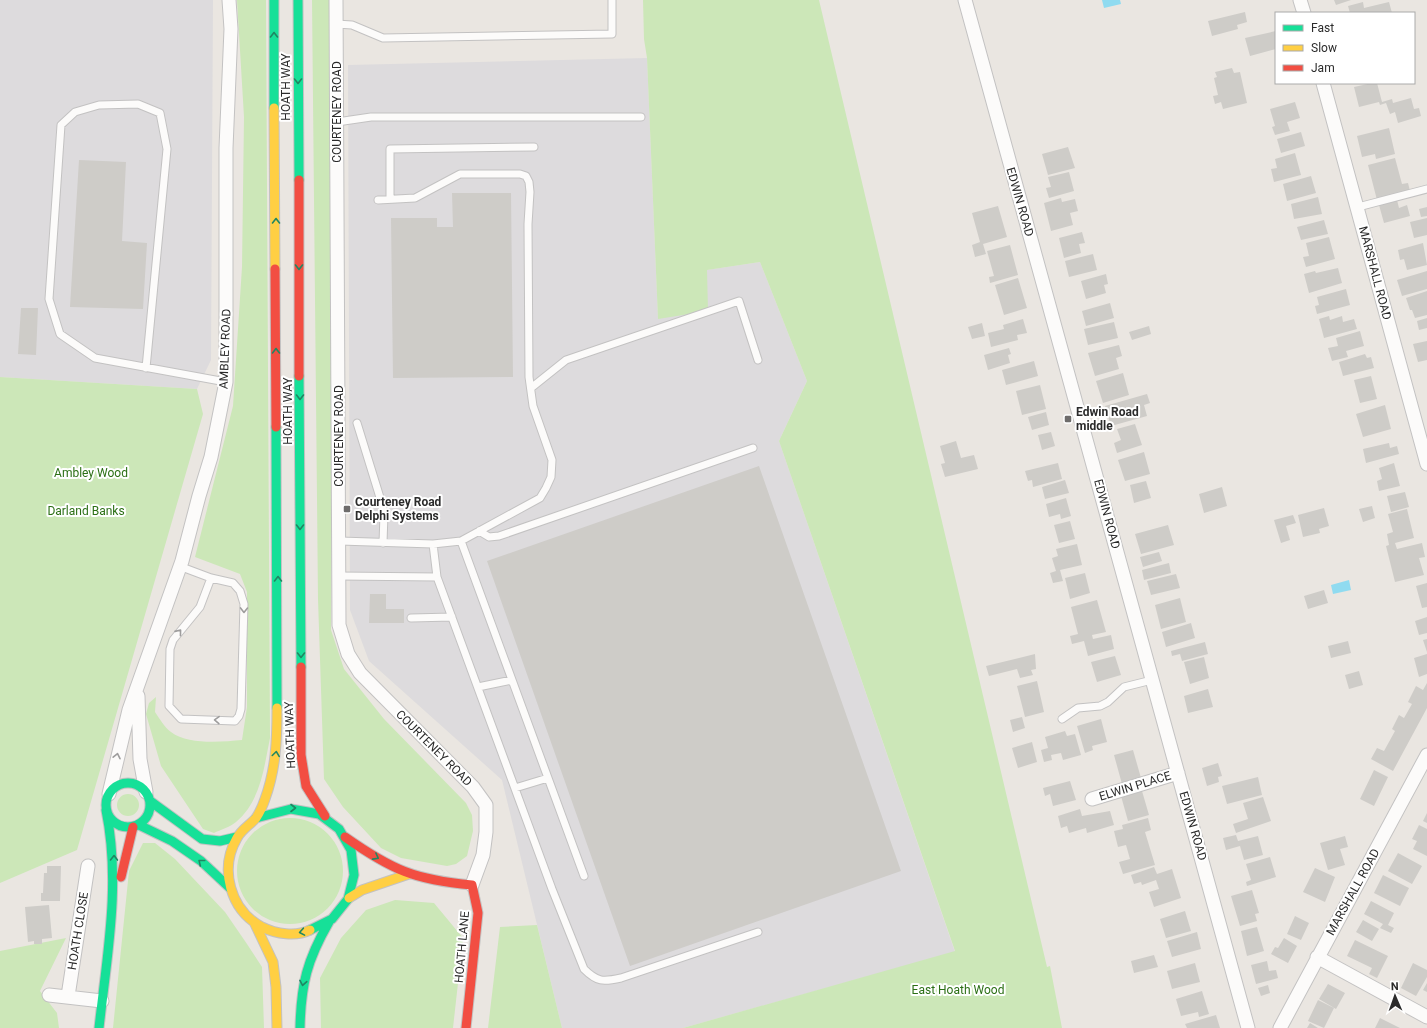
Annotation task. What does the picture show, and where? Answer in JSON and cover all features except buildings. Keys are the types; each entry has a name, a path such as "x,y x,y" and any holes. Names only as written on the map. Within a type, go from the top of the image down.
{"main road":[{"name":"HOATH WAY","path":"256,818 273,777 277,750 278,718 274,0"},
{"name":"HOATH WAY","path":"298,0 302,755 306,786 325,816"},
{"path":"99,1028 112,912 114,848 112,829 106,810 106,803 109,794 117,786 124,783 132,783 139,786 148,796 202,839 211,842 237,837"},
{"path":"112,912 136,826 145,820 150,810 148,796"},
{"path":"230,888 228,862 237,837 243,828 256,818 271,811 291,808 308,809 325,816 345,837 364,851 409,874 443,882 472,885"},
{"path":"106,810 110,819 117,825 136,826 172,842 201,861 230,888 242,911 254,922 266,929 288,934 315,929 329,922"},
{"path":"345,837 352,852 354,864 354,877 349,898"},
{"path":"300,1028 304,972 316,944 329,922 349,898 362,890 409,874"},
{"name":"HOATH LANE","path":"466,1028 478,913 472,885"},
{"path":"254,922 269,952 273,964 277,1028"}],"street":[{"name":"AMBLEY ROAD","path":"109,794 120,741 179,566 211,457 226,382 226,148 231,29 229,0"},
{"name":"COURTENEY ROAD","path":"336,0 340,625 346,649 351,661 369,683 473,787 486,805 486,832 483,855 472,885"},
{"name":"EDWIN ROAD","path":"964,0 1248,1028"},
{"path":"1300,0 1304,12"},
{"name":"MARSHALL ROAD","path":"1323,84 1358,206 1427,464"},
{"path":"138,684 140,759 148,796"},
{"name":"MARSHALL ROAD","path":"1280,1028 1427,755"},
{"name":"ELWIN PLACE","path":"1092,799 1178,773"},
{"name":"HOATH CLOSE","path":"68,996 88,866"},
{"path":"1317,957 1427,1017"},
{"path":"48,995 68,996 102,1001"}],"lane":[{"path":"336,24 352,25 383,38 612,34 612,0"},
{"path":"146,368 167,149 160,113 138,104 99,106 75,112 61,125 50,299 60,334 95,358 146,368 226,382"},
{"path":"337,122 371,118 641,117"},
{"path":"390,199 390,148 534,147"},
{"path":"340,541 433,544 461,540 540,498 548,482 552,460 533,406 529,370 528,224 530,192 529,182 526,176 512,174 460,174 415,198 378,200"},
{"path":"1358,206 1427,189"},
{"path":"531,388 566,360 739,301 758,360"},
{"path":"356,423 382,504 384,514 383,543"},
{"path":"478,531 489,537 499,536 753,448"},
{"path":"461,540 584,876"},
{"path":"433,544 437,577 584,969 592,977 604,982 621,978 758,932"},
{"path":"179,566 211,578 233,583 240,590 244,604 241,709 239,716 235,721 180,718 169,706 170,649 173,640 200,607 211,578"},
{"path":"339,576 437,577"},
{"path":"411,618 452,617"},
{"path":"478,687 512,680"},
{"path":"1062,719 1078,708 1100,706 1108,702 1124,687 1152,680"},
{"path":"515,788 548,778"}],"shaded area":[{"path":"0,0 213,0 211,360 197,389 0,377"},
{"path":"647,58 658,319 706,270 760,262 807,381 779,441 955,952 683,1028 562,1028 502,780 369,661 350,610 348,65"}],"green space":[{"path":"237,0 266,0 270,738 260,783 251,804 236,822 214,833 203,829 161,766 146,714 149,703 156,697 155,712 166,728 178,736 205,742 242,740 247,707 247,592 240,574 195,557 233,406 242,267 244,117"},
{"path":"312,0 329,0 332,313 331,630 344,669 384,719 466,803 472,815 473,831 467,856 456,864 447,866 401,858 381,848 343,807 324,779 318,599"},
{"name":"East Hoath Wood","path":"643,0 819,0 1047,967 1050,966 1062,1028 683,1028 955,951 779,441 807,381 760,262 707,270 708,311 658,319 647,58 644,39"},
{"name":"Ambley Wood","path":"0,377 197,389 203,414 77,850 0,883"},
{"path":"128,794 136,797 139,805 136,813 128,816 120,813 117,805 120,797"},
{"path":"290,818 310,822 328,833 339,851 343,871 339,891 328,909 310,920 290,924 270,920 252,909 241,891 237,871 241,851 252,833 270,822"},
{"path":"143,843 155,843 175,859 225,912 247,944 262,967 264,1028 113,1028 129,871"},
{"path":"395,900 434,903 463,938 453,1028 321,1028 320,978 341,938 366,910"},
{"path":"537,925 562,1028 488,1028 500,927"},
{"path":"66,938 40,991 57,1013 59,1028 0,1028 0,951"}],"water":[{"path":"1102,0 1120,0 1121,4 1104,8"},
{"path":"1349,580 1351,590 1333,594 1331,585"}],"traffic: fast":[{"path":"274,0 274,108"},
{"path":"298,0 299,180"},
{"path":"299,376 301,667"},
{"path":"276,427 277,708"},
{"path":"124,783 132,783 144,789 150,801 150,805 150,809 144,821 132,827 124,827 112,821 106,809 106,801 112,789 124,783"},
{"path":"150,801 202,839 220,841 237,837"},
{"path":"256,818 291,809 319,814 339,829 351,850 354,875 348,899 332,919 310,930"},
{"path":"99,1028 109,946 112,892 110,837 106,810"},
{"path":"139,825 172,841 201,861 230,888"},
{"path":"300,1028 302,998 310,961 329,922"}],"traffic: slow":[{"path":"274,108 275,269"},
{"path":"277,708 277,732 274,765 269,788 257,816 237,838 229,863 229,875 235,900 251,920 262,927 280,933 292,934 310,930"},
{"path":"349,898 362,890 409,874"},
{"path":"254,922 273,962 276,987 277,1028"}],"traffic: jam":[{"path":"299,180 299,376"},
{"path":"275,269 276,427"},
{"path":"301,667 301,755 306,786 325,816"},
{"path":"121,877 133,827"},
{"path":"345,837 377,858 405,872 435,880 472,885 478,913 466,1028"}],"place":[{"name":"Edwin Road middle","path":"1068,419"},
{"name":"Courteney Road Delphi Systems","path":"347,509"}],"park label":[{"name":"Darland Banks","path":"86,511"}]}
